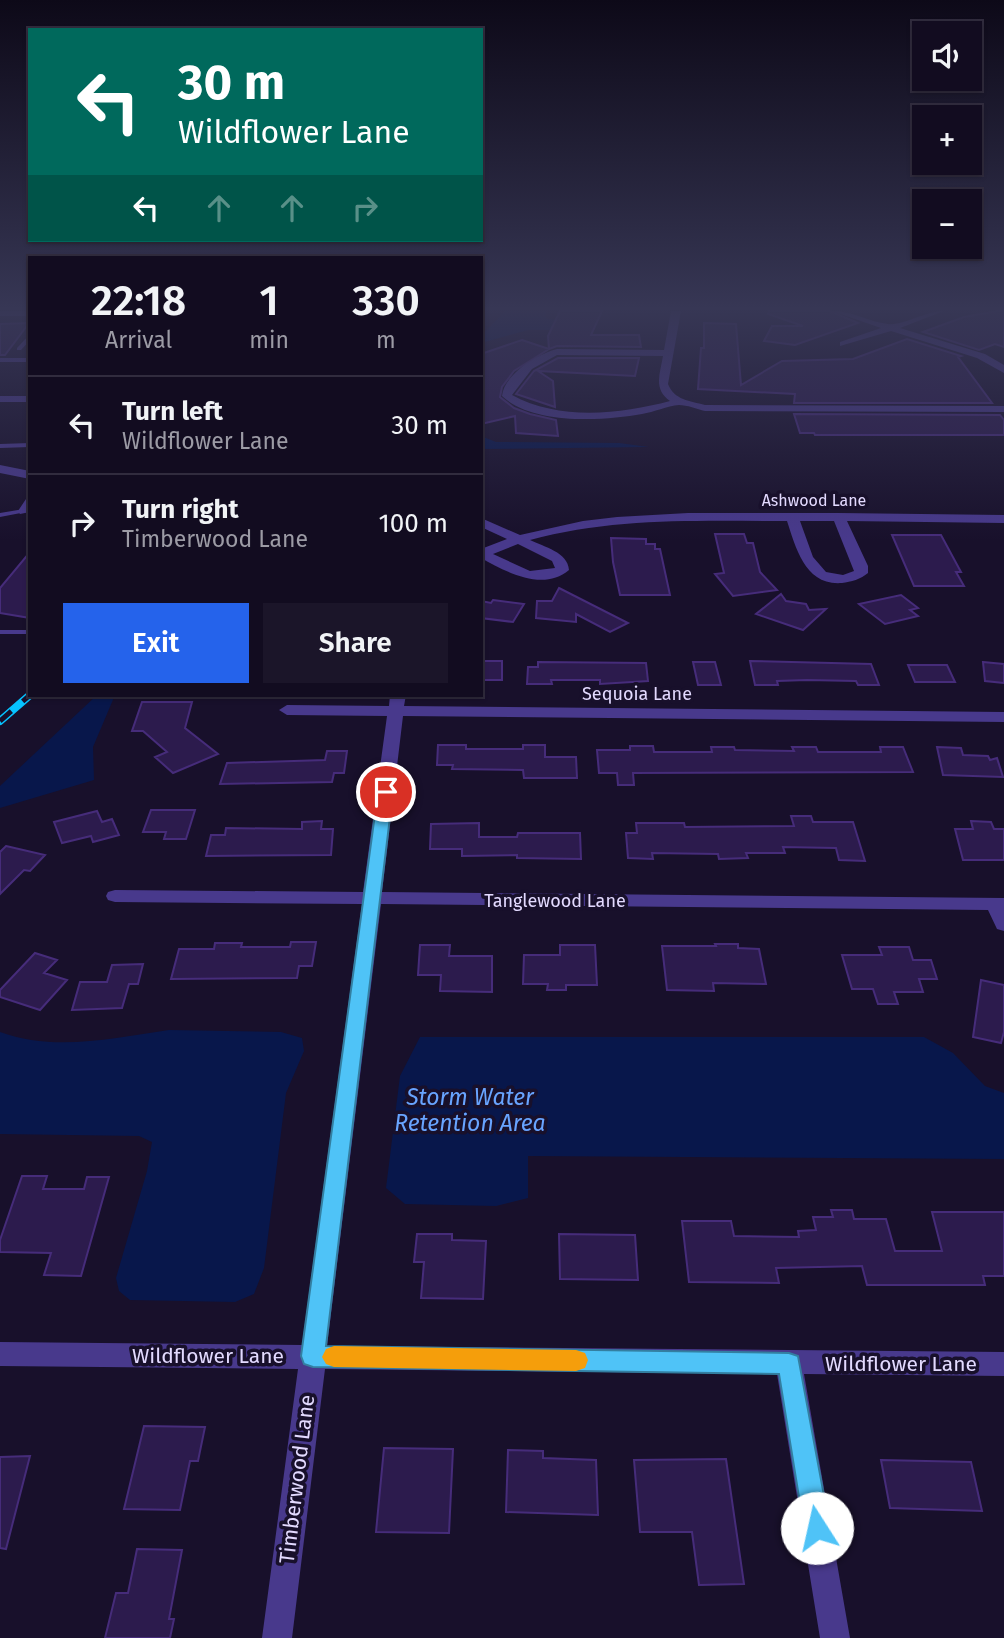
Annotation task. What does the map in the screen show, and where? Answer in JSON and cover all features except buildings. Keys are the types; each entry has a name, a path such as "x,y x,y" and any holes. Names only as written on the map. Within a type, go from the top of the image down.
{"street":[{"path":"510,387 507,397 532,411 555,414 642,412 680,402 730,409 1004,409"},
{"path":"664,387 666,393 680,402"},
{"path":"0,399 28,399"},
{"path":"0,469 28,475"},
{"path":"792,517 809,565 816,574 832,580 848,580 861,573 861,566 839,517"},
{"name":"Ashwood Lane","path":"517,538 577,524 625,519 1004,519"},
{"path":"483,523 557,558 562,564 562,570 551,575 526,575 483,554"},
{"path":"483,554 517,538"},
{"name":"Sequoia Lane","path":"287,710 396,703 996,716"},
{"name":"Timberwood Lane","path":"278,1638 396,703"},
{"name":"Tanglewood Lane","path":"116,896 999,904 1004,925"},
{"name":"Wildflower Lane","path":"0,1354 789,1364 1004,1364"},
{"path":"789,1364 835,1638"}],"lane":[{"path":"0,446 28,445"},
{"path":"0,514 27,506"},
{"path":"0,632 28,632"}],"water":[{"path":"483,437 496,442 619,443 649,447 483,449"},
{"path":"95,697 114,697 93,747 94,780 0,808 0,786"},
{"path":"169,1030 281,1032 302,1038 304,1051 286,1093 264,1268 254,1294 235,1302 130,1300 119,1291 116,1278 147,1171 152,1142 139,1136 0,1134 0,1032 41,1041 84,1042"},
{"name":"Storm Water Retention Area","path":"420,1037 924,1037 953,1053 985,1086 1004,1093 1004,1159 528,1156 528,1198 496,1206 405,1204 386,1188 400,1076"}],"railway":[{"path":"0,721 28,697"}],"slow traffic":[{"path":"334,1357 576,1360"}],"route":[{"path":"386,792 313,1356 789,1364 817,1528"}]}
